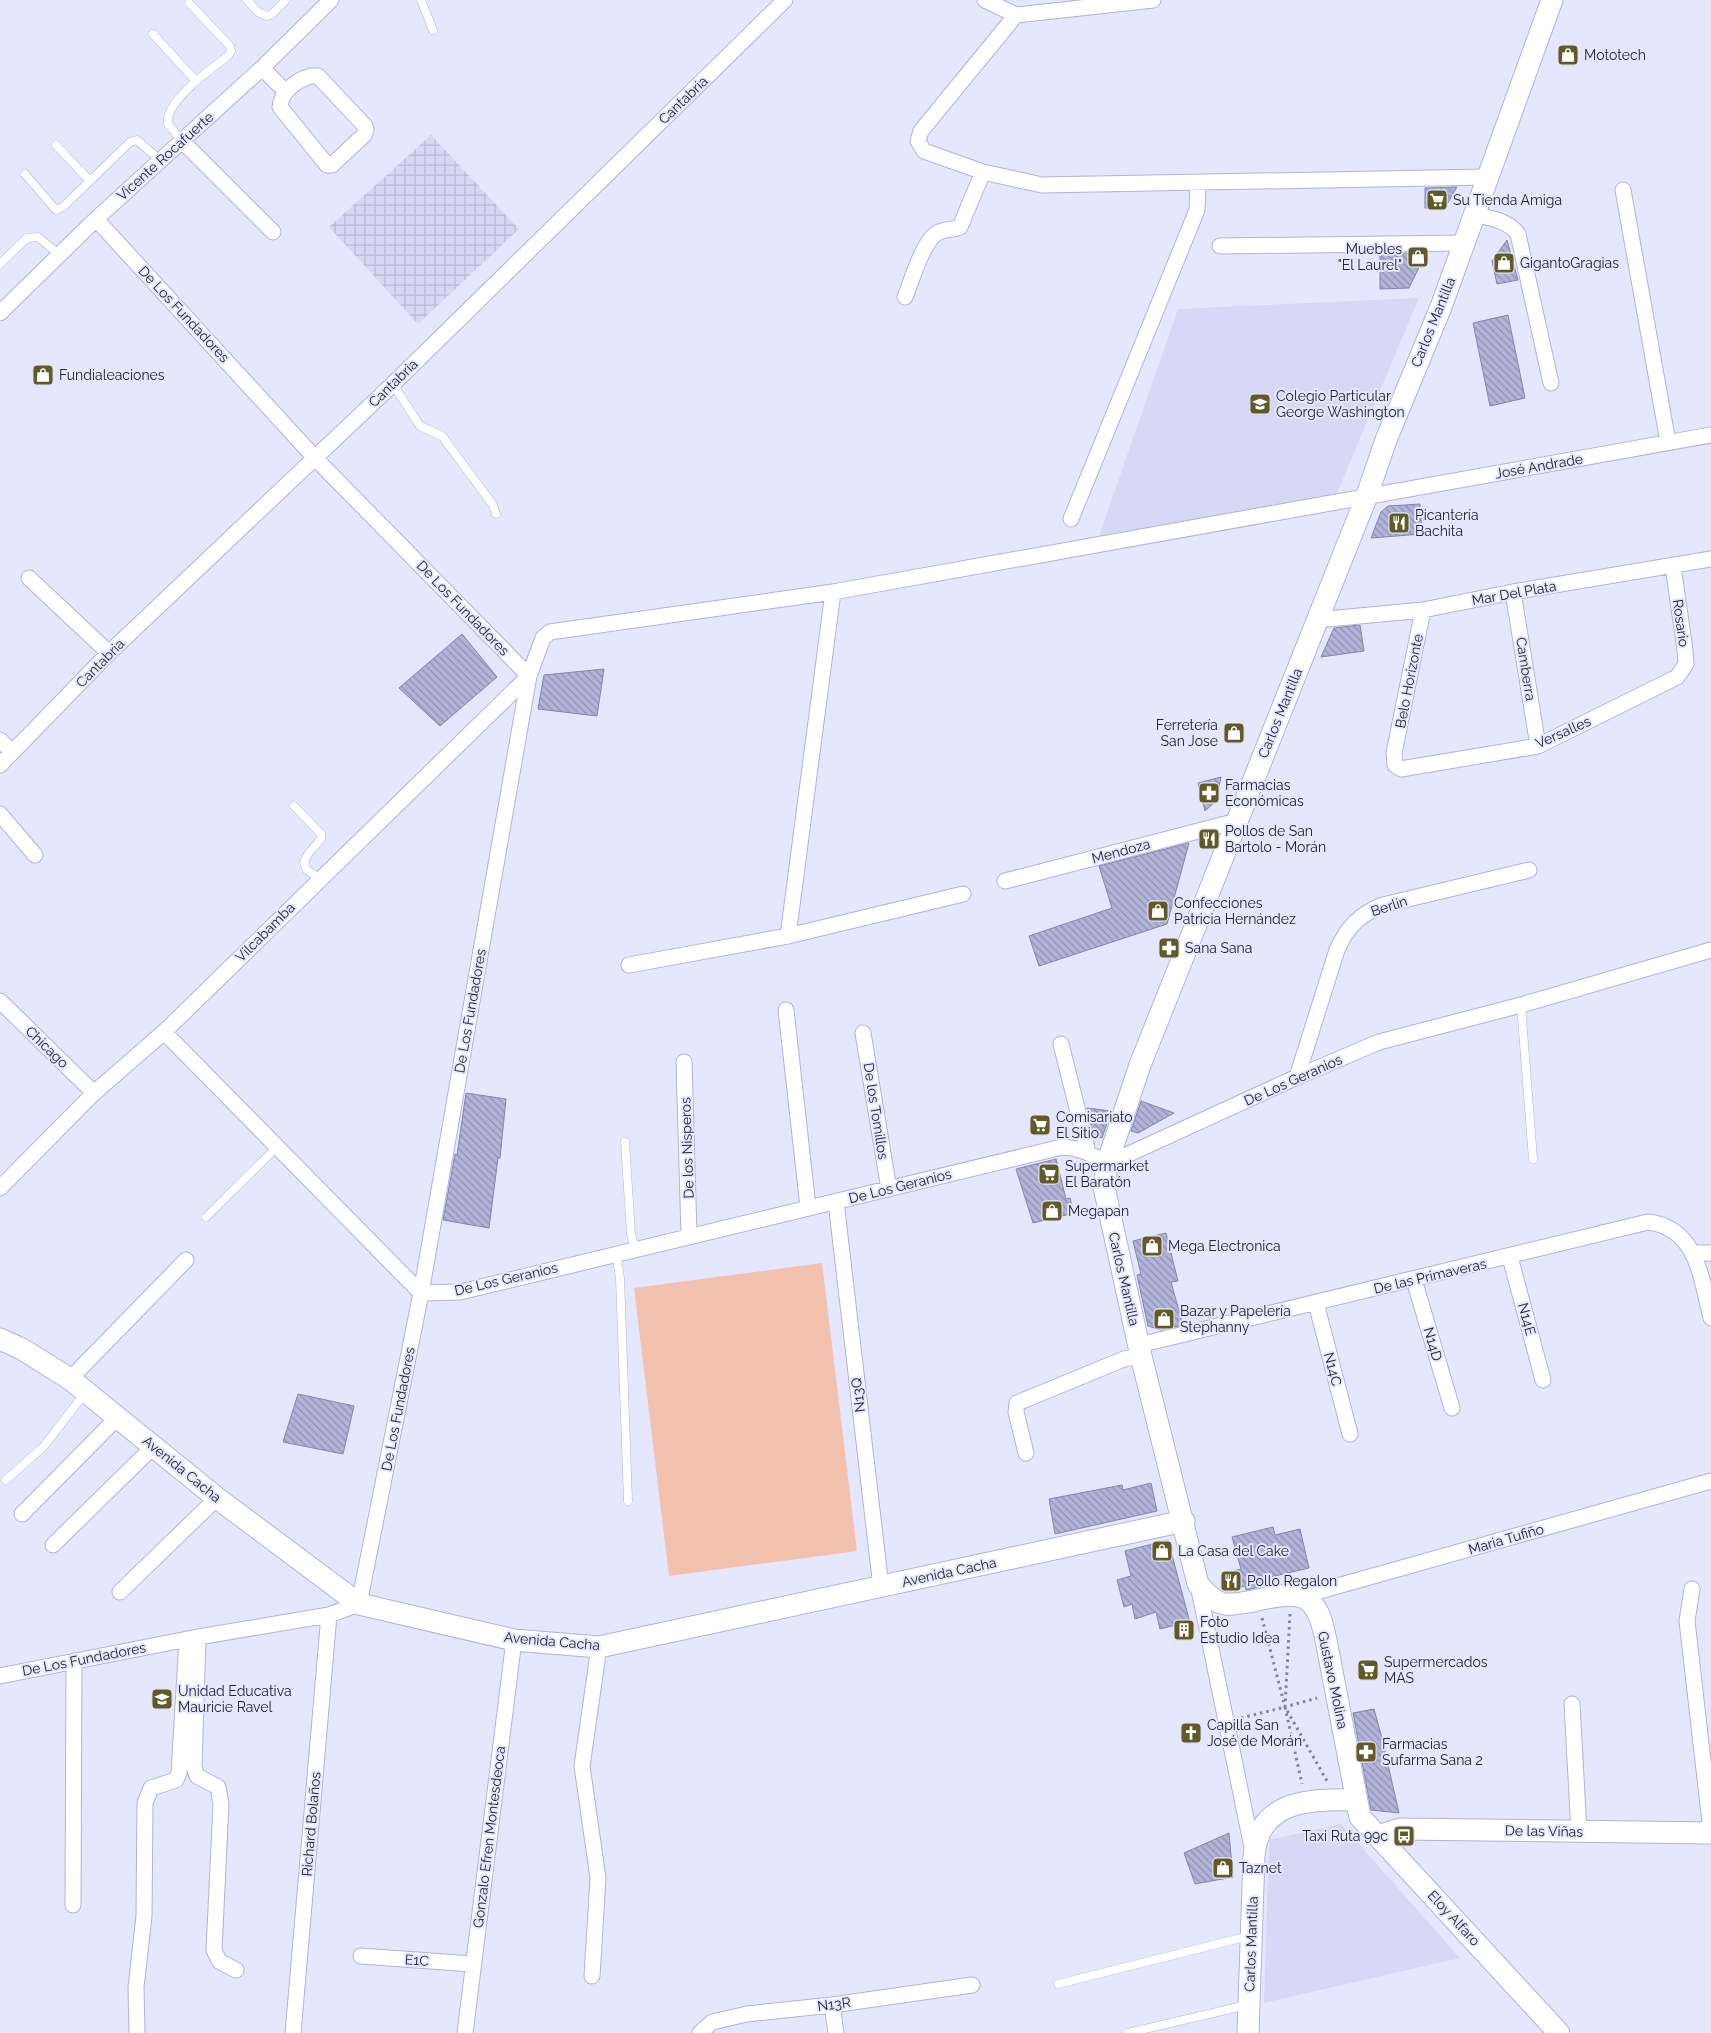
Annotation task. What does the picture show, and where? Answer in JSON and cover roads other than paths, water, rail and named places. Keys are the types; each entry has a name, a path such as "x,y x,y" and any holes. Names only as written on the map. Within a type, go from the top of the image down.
{"street":[{"name":"Vicente Rocafuerte","path":"0,313 96,218 262,68 331,0"},
{"name":"Cantabria","path":"0,764 109,653 393,384 785,0"},
{"path":"985,0 1016,15 1106,2 1153,0"},
{"name":"Carlos Mantilla","path":"1198,1584 1184,1521 1140,1351 1106,1197 1107,1164 1140,1065 1440,307 1552,0"},
{"path":"1016,15 921,131 918,140 924,151 983,172 1042,185 1487,177"},
{"path":"262,68 286,92"},
{"path":"318,76 365,126 364,135 336,164 328,165 280,107 280,99 286,92 302,79 318,76"},
{"path":"182,141 273,232"},
{"path":"905,297 926,246 932,237 939,232 960,227 983,172"},
{"path":"1071,518 1196,210 1198,183"},
{"path":"1623,190 1668,442"},
{"path":"1474,214 1501,221 1513,227 1518,234 1551,384"},
{"name":"De Los Fundadores","path":"0,1676 193,1638 329,1615 359,1604 421,1293 529,676 315,458 96,218"},
{"path":"1220,246 1464,243"},
{"name":"José Andrade","path":"529,676 543,638 550,632 833,592 1711,435"},
{"name":"Mar Del Plata","path":"1317,620 1423,610 1513,592 1711,559"},
{"name":"Rosario","path":"1673,566 1686,664 1677,677"},
{"path":"29,578 109,653"},
{"path":"788,936 833,592"},
{"name":"Camberra","path":"1513,592 1538,746"},
{"name":"Belo Horizonte","path":"1394,753 1423,610"},
{"name":"Vilcabamba","path":"0,1188 94,1093 164,1032 319,878 529,676"},
{"name":"Versalles","path":"1394,753 1395,765 1401,769 1538,746 1677,677"},
{"path":"0,740 12,752"},
{"path":"0,814 35,855"},
{"name":"Mendoza","path":"1005,882 1237,821"},
{"name":"Berlin","path":"1297,1077 1337,950 1344,935 1354,922 1368,911 1384,905 1529,870"},
{"path":"629,965 788,936 964,894"},
{"name":"De Los Geranios","path":"421,1293 460,1292 635,1248 836,1202 1062,1147 1076,1148 1088,1152 1107,1164 1297,1077 1379,1042 1521,1005 1711,950"},
{"name":"Chicago","path":"0,1001 94,1093"},
{"path":"786,1010 808,1207"},
{"path":"164,1032 276,1148 421,1293"},
{"name":"De los Tomillos","path":"863,1033 889,1189"},
{"path":"1061,1044 1088,1152"},
{"name":"De los Nisperos","path":"684,1062 690,1235"},
{"name":"N13Q","path":"836,1202 881,1587"},
{"name":"De las Primaveras","path":"1026,1453 1016,1412 1017,1403 1124,1360 1140,1351 1316,1303 1648,1222 1670,1228 1694,1253"},
{"path":"1711,1253 1694,1253 1711,1318"},
{"name":"N14E","path":"1510,1257 1543,1380"},
{"path":"70,1379 186,1260"},
{"name":"N14D","path":"1414,1280 1452,1408"},
{"name":"N14C","path":"1316,1303 1350,1434"},
{"name":"Avenida Cacha","path":"0,1339 22,1349 70,1379 217,1498 359,1604 514,1640 599,1648 1184,1521"},
{"path":"22,1514 117,1418"},
{"path":"53,1544 154,1446"},
{"name":"Maria Tufiño","path":"1297,1596 1711,1481"},
{"path":"120,1592 217,1498"},
{"path":"1198,1584 1207,1595 1224,1604 1297,1596"},
{"path":"1198,1584 1254,1856"},
{"path":"1692,1589 1687,1621 1711,1832"},
{"name":"Gustavo Molina","path":"1297,1596 1312,1603 1318,1614 1337,1690 1345,1800"},
{"name":"Richard Bolaños","path":"293,2033 329,1615"},
{"path":"193,1638 194,1767 197,1776 218,1787 221,1804 214,1950 219,1961 236,1970"},
{"path":"137,2033 136,1987 144,1916 144,1804 151,1788 176,1780 193,1638"},
{"name":"Gonzalo Efren Montesdeoca","path":"464,2033 514,1640"},
{"path":"592,1976 598,1878 582,1766 599,1648"},
{"path":"73,1905 74,1661"},
{"path":"1572,1704 1579,1832"},
{"path":"1254,1856 1255,1842 1264,1822 1279,1810 1307,1803 1345,1800"},
{"name":"Eloy Alfaro","path":"1345,1800 1559,2033"},
{"name":"De las Viñas","path":"1378,1836 1400,1829 1711,1832"},
{"name":"Carlos Mantilla","path":"1248,2033 1254,1856"},
{"name":"E1C","path":"362,1956 472,1964"},
{"name":"N13R","path":"700,2033 712,2022 747,2014 832,2005 972,1985"},
{"path":"832,2005 836,2033"}],"lane":[{"path":"247,0 258,12 266,16 271,15 286,0"},
{"path":"421,0 433,30"},
{"path":"182,141 168,124 167,118 170,110 196,81 228,56 231,50 230,46 188,3"},
{"path":"153,34 196,81"},
{"path":"25,174 56,210 63,207 89,180 134,141 137,140 160,160"},
{"path":"56,145 89,180"},
{"path":"0,264 27,238 38,237 60,254"},
{"path":"393,384 420,426 442,436 493,505 496,514"},
{"path":"294,806 321,834 321,839 308,854 304,862 307,870 319,878"},
{"path":"1521,1005 1533,1159"},
{"path":"625,1142 631,1234 635,1248"},
{"path":"206,1217 276,1148"},
{"path":"616,1253 620,1278 628,1501"},
{"path":"6,1480 44,1446 86,1392"},
{"path":"1058,1984 1251,1935"},
{"path":"1128,2033 1249,2005"}],"place":[{"name":"Mototech","path":"1568,55"},
{"name":"Su Tienda Amiga","path":"1437,200"},
{"name":"Muebles \"El Laurel\"","path":"1418,257"},
{"name":"GigantoGragias","path":"1504,263"},
{"name":"Fundialeaciones","path":"43,375"},
{"name":"Colegio Particular George Washington","path":"1260,404"},
{"name":"Picantería Bachita","path":"1399,523"},
{"name":"Ferretería San Jose","path":"1234,733"},
{"name":"Farmacias Económicas","path":"1209,793"},
{"name":"Pollos de San Bartolo - Morán","path":"1209,839"},
{"name":"Confecciones Patricia Hernández","path":"1158,911"},
{"name":"Sana Sana","path":"1169,948"},
{"name":"Comisariato El Sitio","path":"1040,1125"},
{"name":"Supermarket El Baratón","path":"1049,1174"},
{"name":"Megapan","path":"1052,1211"},
{"name":"Mega Electronica","path":"1152,1246"},
{"name":"Bazar y Papelería Stephanny","path":"1164,1319"},
{"name":"La Casa del Cake","path":"1162,1551"},
{"name":"Pollo Regalon","path":"1231,1581"},
{"name":"Foto Estudio Idea","path":"1184,1630"},
{"name":"Supermercados MAS","path":"1368,1670"},
{"name":"Unidad Educativa Mauricie Ravel","path":"162,1699"},
{"name":"Capilla San José de Morán","path":"1191,1733"},
{"name":"Farmacias Sufarma Sana 2","path":"1366,1752"},
{"name":"Taxi Ruta 99c","path":"1404,1836"},
{"name":"Taznet","path":"1223,1868"}]}
